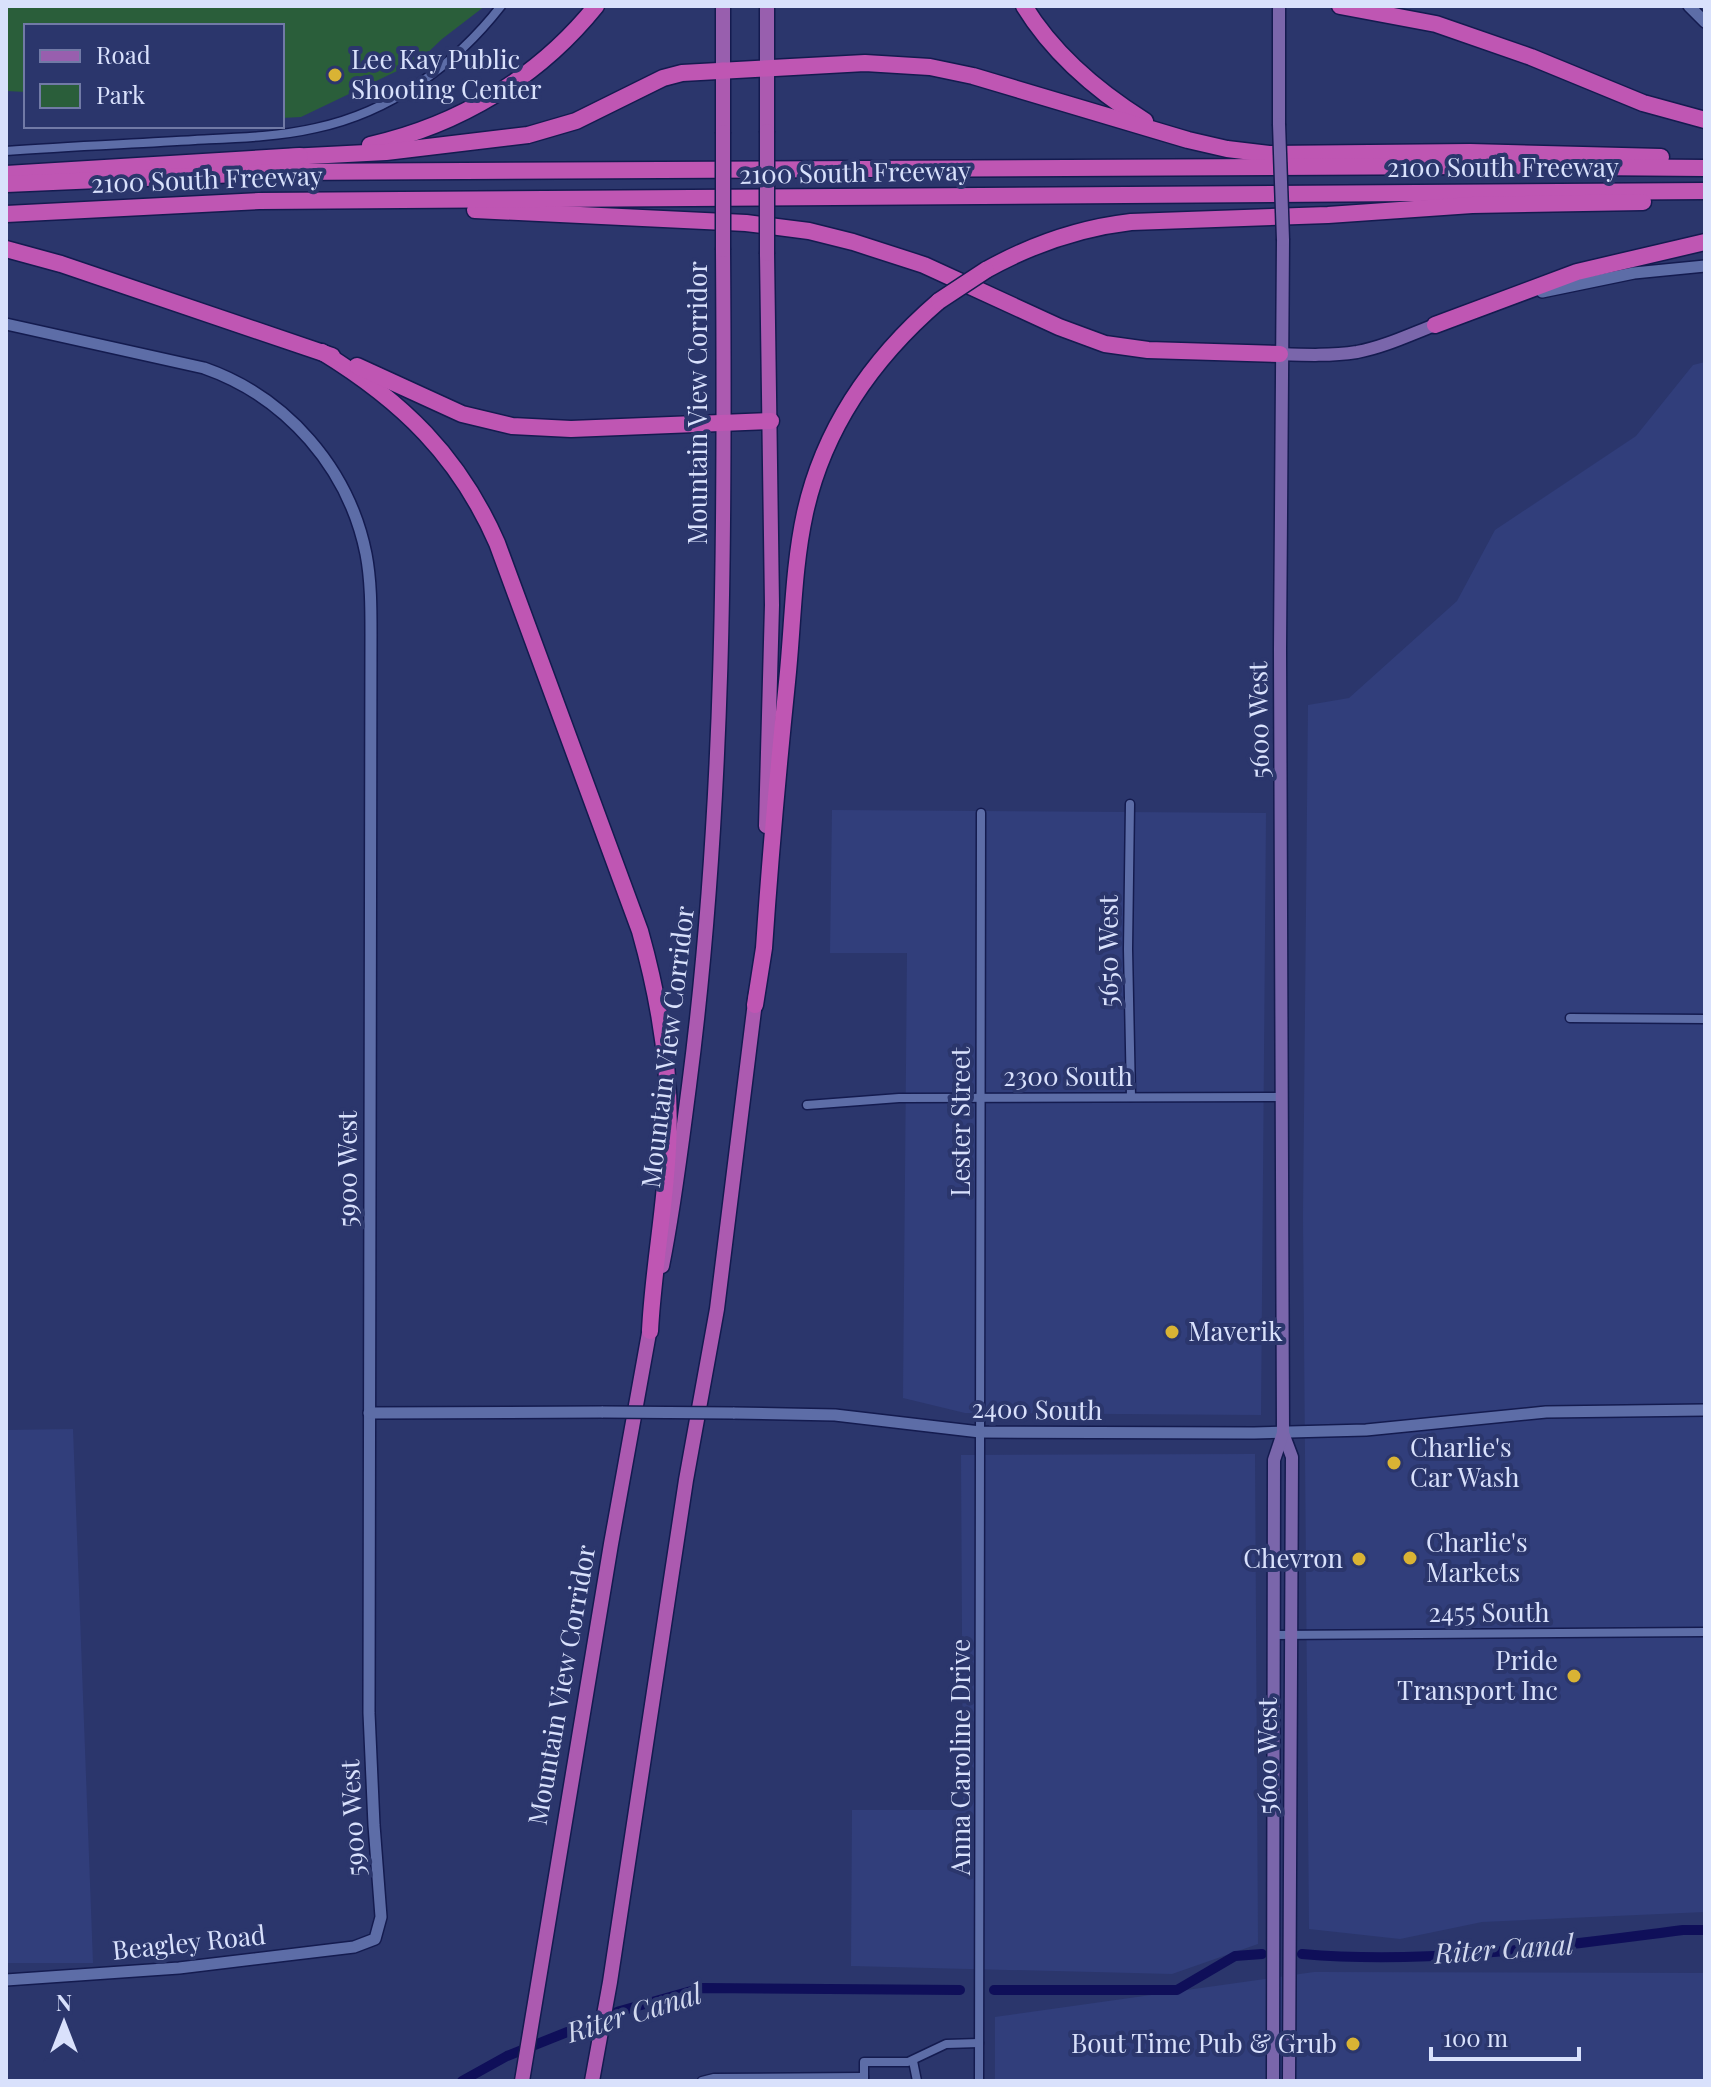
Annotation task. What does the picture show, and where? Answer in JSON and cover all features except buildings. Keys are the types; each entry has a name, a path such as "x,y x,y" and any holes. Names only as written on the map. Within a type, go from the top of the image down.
{"highway":[{"path":"289,157 386,141 422,131 457,116 529,71 560,45 596,6"},
{"path":"1024,6 1057,50 1091,82 1128,110 1172,134"},
{"path":"1340,6 1436,24 1531,57 1643,103 1705,120"},
{"path":"6,174 397,151 528,135 590,116 672,75 723,69 865,63 930,67 973,76 1217,147 1280,154 1470,152 1705,158"},
{"path":"755,1005 765,861 770,714 767,68"},
{"name":"Mountain View Corridor","path":"522,2081 531,2009 673,1213 706,940 720,696 724,423 723,69"},
{"name":"2100 South Freeway","path":"6,184 298,171 1414,166 1705,168"},
{"name":"2100 South Freeway","path":"6,214 187,203 350,200 1705,191"},
{"path":"592,2081 610,1982 684,1492 717,1309 764,948 798,555 805,512 827,449 856,393 892,345 939,301 986,270 1055,239 1102,227 1131,222 1472,205 1617,203 1705,197"},
{"path":"350,200 423,207 746,223 809,231 875,248 924,265 1032,315 1105,344 1148,350 1280,354"},
{"path":"1435,325 1577,272 1705,242"},
{"path":"6,249 61,264 322,352 453,410 512,426 557,429 771,421"},
{"path":"322,352 367,381 417,423 456,469 479,505 497,543 640,931 661,1022 669,1117 650,1331"}],"main road":[{"name":"Mountain View Corridor","path":"723,6 723,69"},
{"path":"767,6 767,68"},
{"name":"5600 West","path":"1273,2081 1274,1460 1283,1433 1280,354 1283,240 1279,6"},
{"path":"1280,354 1354,352 1435,325"},
{"name":"5600 West","path":"1283,1433 1292,1457 1289,2081"}],"street":[{"path":"6,151 267,136 317,128 354,117 395,98 437,71 468,44 501,6"},
{"path":"1689,6 1705,22"},
{"path":"1435,325 1572,284 1634,273 1705,266"},
{"name":"5900 West","path":"6,324 204,368 243,385 291,419 327,462 352,508 366,554 370,594 369,1713 381,1917 375,1939"},
{"name":"5650 West","path":"1130,804 1128,949 1131,1097"},
{"name":"Lester Street","path":"980,1432 981,813"},
{"path":"1570,1018 1705,1019"},
{"name":"2300 South","path":"807,1105 867,1099 981,1096 1282,1097"},
{"name":"2400 South","path":"369,1413 835,1415 980,1432 1283,1433 1387,1429 1546,1412 1705,1410"},
{"name":"Anna Caroline Drive","path":"979,2081 980,1432"},
{"name":"2455 South","path":"1274,1635 1705,1632"},
{"name":"Beagley Road","path":"6,1980 179,1968 354,1947 375,1939"},
{"path":"702,2081 709,2078 864,2079 864,2062 913,2061 946,2044 979,2043"},
{"path":"913,2061 917,2081"}],"shaded area":[{"path":"1705,362 1705,1912 1482,1922 1400,1939 1309,1929 1303,1216 1308,705 1349,698 1457,601 1495,530 1636,436 1693,365"},
{"path":"832,810 1266,813 1261,1415 965,1413 903,1398 907,953 830,953"},
{"path":"73,1429 93,1963 6,1963 6,1430"},
{"path":"1255,1454 1258,1944 1172,1974 851,1966 852,1810 963,1810 961,1455"},
{"path":"1314,1972 1705,1973 1705,2081 995,2081 995,2017"}],"green space":[{"name":"Lee Kay Public Shooting Center","path":"6,6 485,6 420,60 301,117 284,118 284,24 24,24 24,92 6,91"}],"waterway":[{"name":"Riter Canal","path":"1302,1954 1350,1957 1446,1955 1705,1930"},
{"name":"Riter Canal","path":"994,1990 1177,1990 1235,1956 1262,1954"},
{"name":"Riter Canal","path":"462,2081 507,2056 620,2011 702,1988 960,1990"}],"place":[{"name":"Lee Kay Public Shooting Center","path":"335,75"},
{"name":"Maverik","path":"1172,1332"},
{"name":"Charlie's Car Wash","path":"1394,1463"},
{"name":"Charlie's Markets","path":"1410,1558"},
{"name":"Chevron","path":"1359,1559"},
{"name":"Pride Transport Inc","path":"1574,1676"},
{"name":"Bout Time Pub & Grub","path":"1353,2044"}]}
